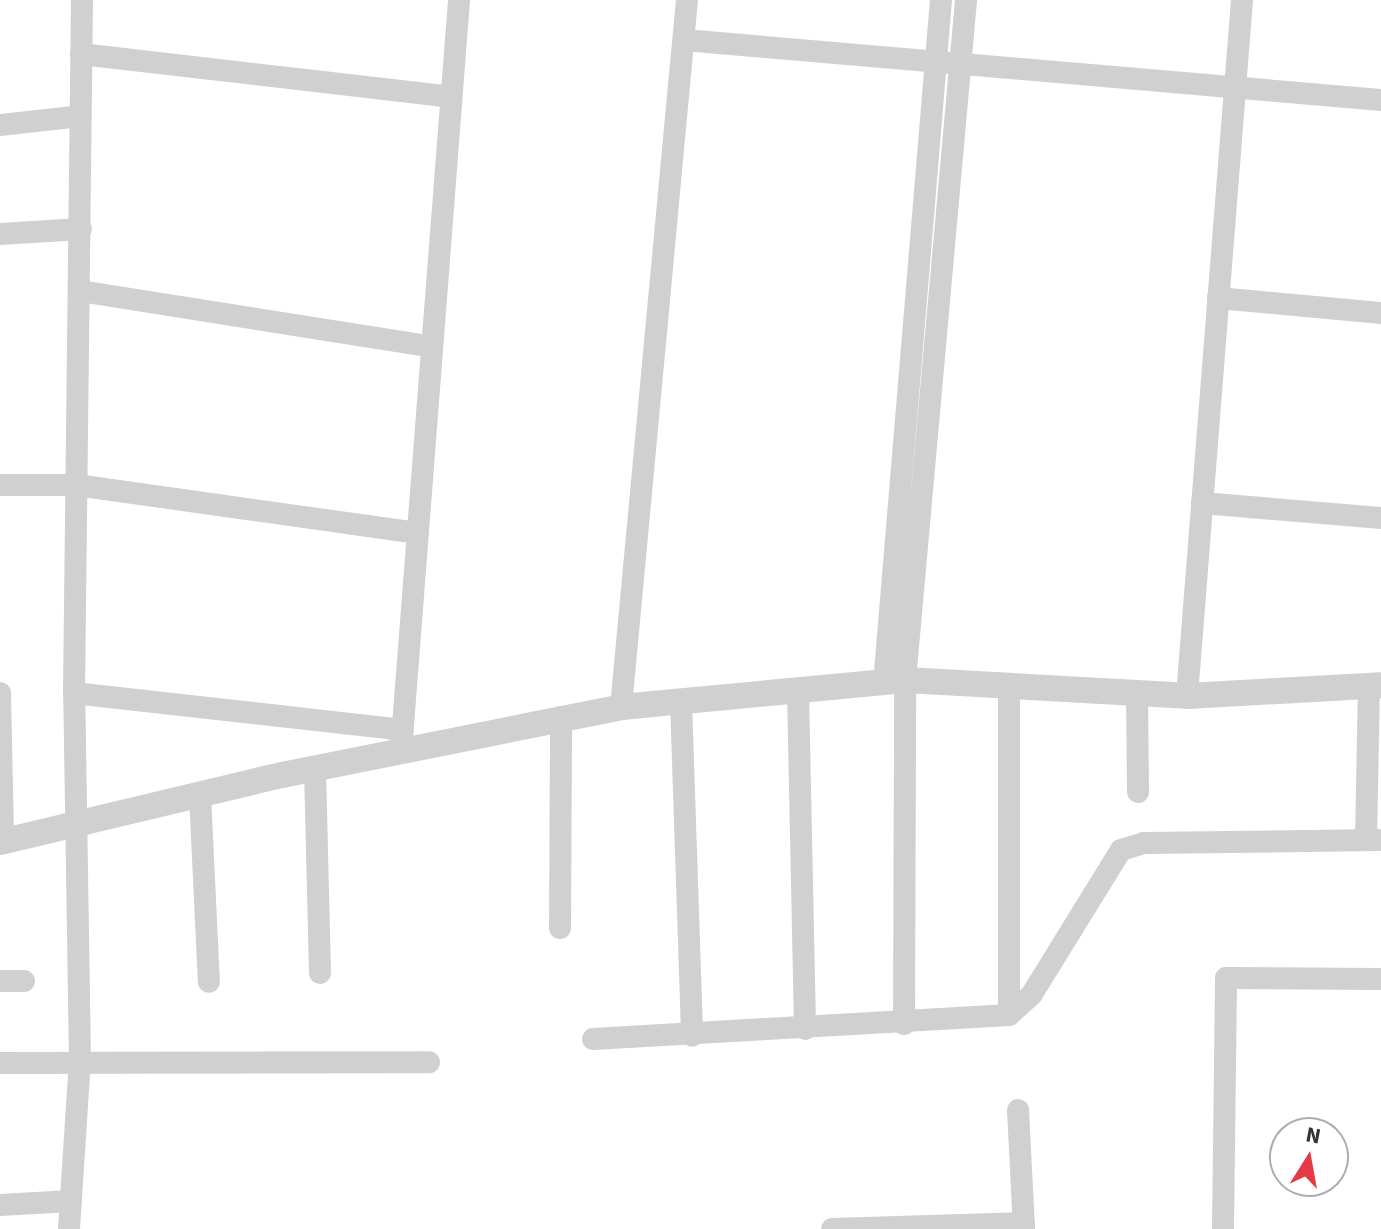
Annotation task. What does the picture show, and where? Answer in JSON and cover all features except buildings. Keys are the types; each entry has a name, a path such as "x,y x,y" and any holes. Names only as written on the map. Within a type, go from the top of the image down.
{"street":[{"path":"69,1229 80,1061 80,821 74,693 82,0"},
{"path":"402,741 459,0"},
{"path":"621,707 687,0"},
{"path":"904,1024 894,682 941,0"},
{"path":"894,682 963,66 966,0"},
{"path":"1187,696 1242,0"},
{"path":"684,40 1381,100"},
{"path":"81,54 451,97"},
{"path":"0,125 81,116"},
{"path":"0,234 81,229"},
{"path":"80,291 432,347"},
{"path":"1218,298 1381,313"},
{"path":"0,485 76,485 418,533"},
{"path":"1202,503 1381,518"},
{"path":"0,693 1,842 80,821 315,769 402,741 621,707 894,682 1187,696 1375,685 1373,840 1144,843 1121,850 1032,994 1009,1015 904,1024 593,1039"},
{"path":"1009,686 1009,1015"},
{"path":"798,692 805,1029"},
{"path":"74,693 402,741"},
{"path":"1137,694 1138,792"},
{"path":"681,701 692,1036"},
{"path":"560,928 561,717"},
{"path":"315,769 320,973"},
{"path":"200,794 209,982"},
{"path":"1223,1229 1226,978 1381,979"},
{"path":"0,981 24,981"},
{"path":"0,1063 429,1062"},
{"path":"832,1229 1024,1226 1018,1110"},
{"path":"0,1205 71,1201"}]}
